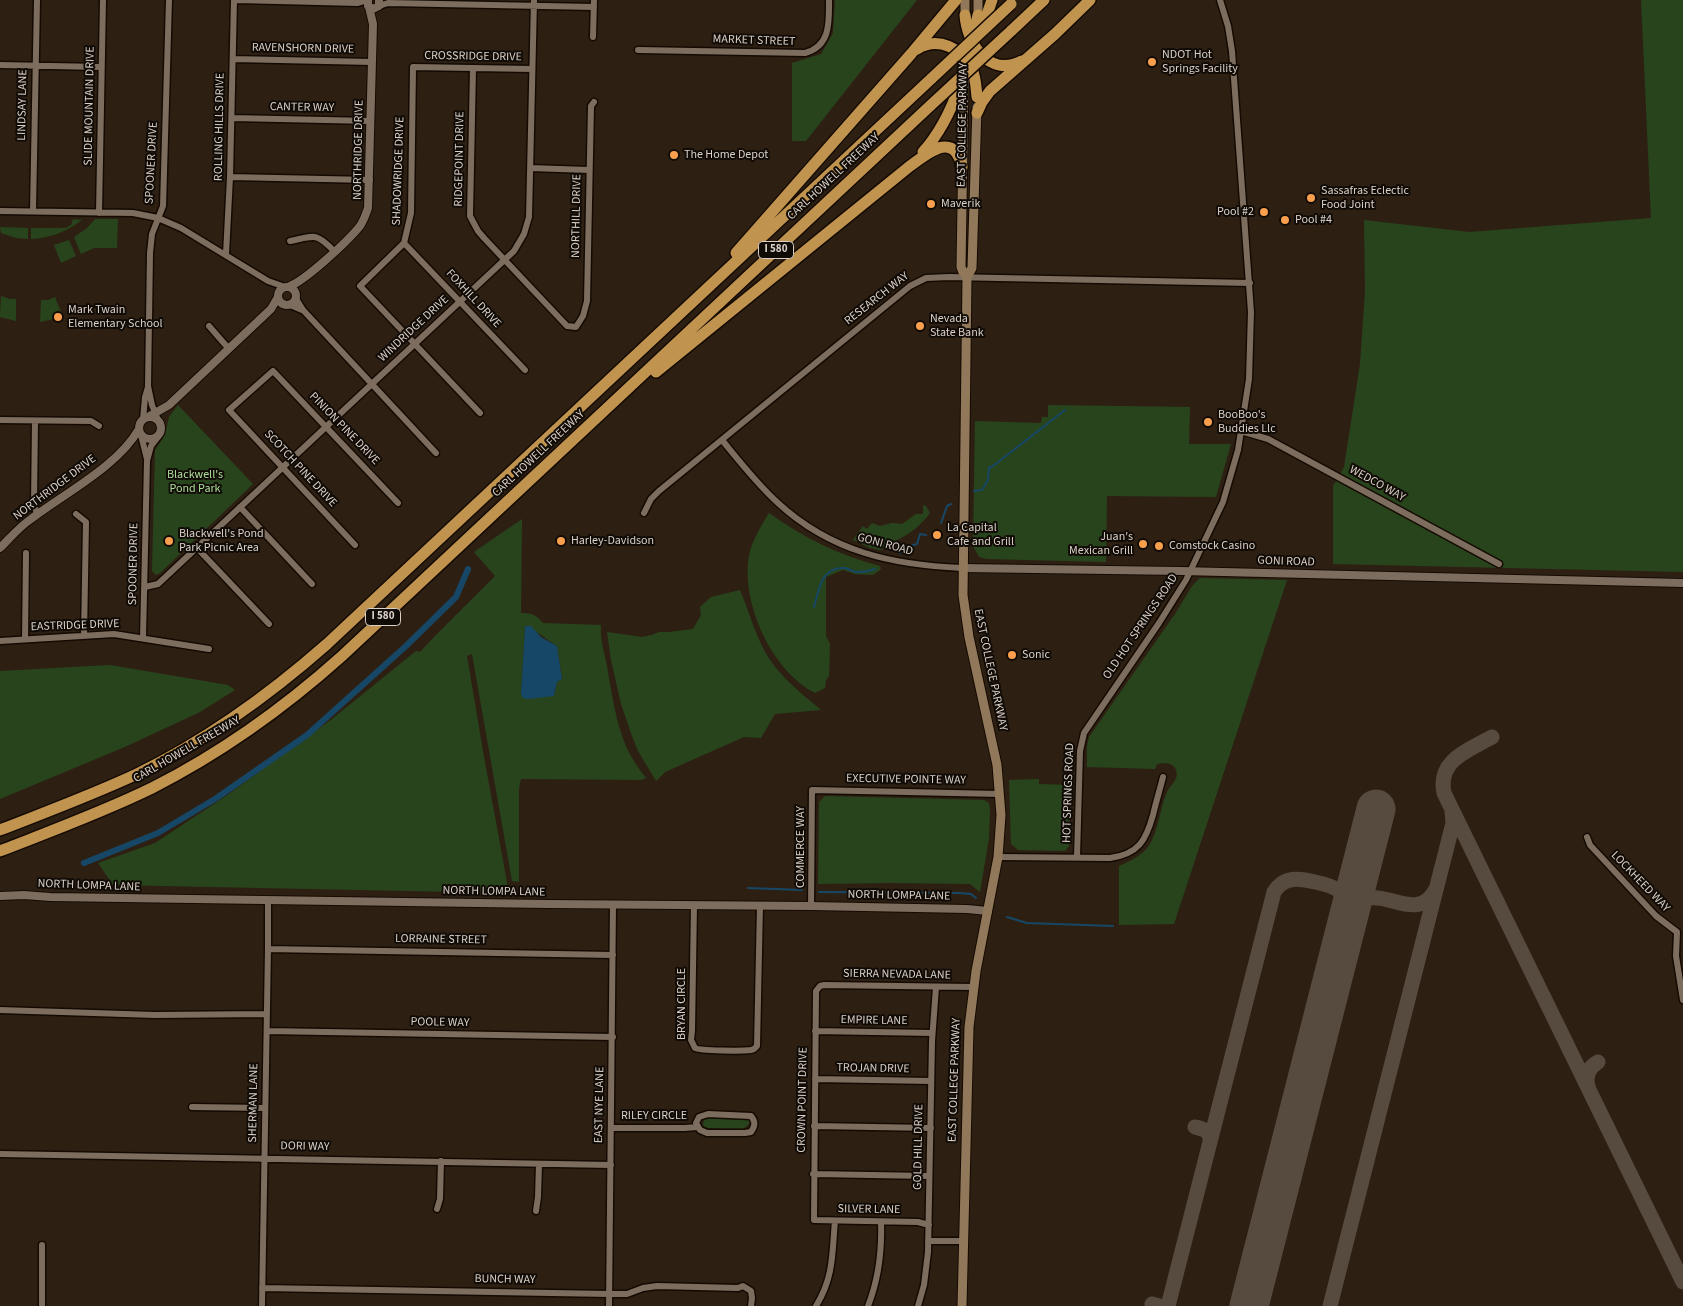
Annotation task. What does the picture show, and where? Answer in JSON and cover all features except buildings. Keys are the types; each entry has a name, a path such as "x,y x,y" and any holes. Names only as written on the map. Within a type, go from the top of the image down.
{"highway":[{"path":"629,361 733,256 911,54 956,0"},
{"path":"910,166 933,140 943,124 992,0"},
{"name":"CARL HOWELL FREEWAY","path":"0,851 98,812 153,787 228,745 318,678 1044,0"},
{"path":"977,113 987,94 1068,23 1090,0"},
{"name":"CARL HOWELL FREEWAY","path":"0,830 137,774 211,733 265,696 327,644 1013,2"},
{"path":"965,15 966,29 974,45 982,56 989,61 998,64 1015,64 1027,58"},
{"path":"974,45 978,15"},
{"path":"911,54 927,44 935,43 951,46 967,64 975,80 977,97"},
{"path":"963,97 967,64"},
{"path":"622,395 638,387 910,166 933,150 943,146 950,148 956,152 962,167"}],"main road":[{"name":"EAST COLLEGE PARKWAY","path":"965,0 967,64"},
{"path":"978,0 978,15"},
{"name":"EAST COLLEGE PARKWAY","path":"962,1306 967,1061 973,987 998,857 1000,830 1000,794 994,748 966,622 962,568 967,278 972,268 977,113 974,45"},
{"name":"EAST COLLEGE PARKWAY","path":"963,97 962,272 967,278"}],"street":[{"name":"LINDSAY LANE","path":"32,211 37,0"},
{"name":"SLIDE MOUNTAIN DRIVE","path":"99,213 103,0"},
{"name":"SPOONER DRIVE","path":"153,420 148,386 150,253 152,234 163,206 168,0"},
{"path":"235,0 373,3 594,3 593,37"},
{"name":"ROLLING HILLS DRIVE","path":"226,254 235,0"},
{"name":"MARKET STREET","path":"638,50 797,53 810,51 822,43 826,37 829,25 829,0"},
{"name":"OLD HOT SPRINGS ROAD","path":"1102,705 1163,618 1191,571 1225,497 1241,431 1250,357 1250,283 1232,51 1228,26 1220,0"},
{"name":"NORTHRIDGE DRIVE","path":"286,287 304,279 355,232 365,218 369,202 370,180 373,3"},
{"name":"WINDRIDGE DRIVE","path":"145,587 158,584 505,260 521,241 527,226 530,202 534,3"},
{"name":"RAVENSHORN DRIVE","path":"233,59 372,62"},
{"path":"0,65 101,66"},
{"name":"CROSSRIDGE DRIVE","path":"413,67 532,69"},
{"name":"SHADOWRIDGE DRIVE","path":"413,67 411,213 404,243 360,286 415,344"},
{"name":"RIDGEPOINT DRIVE","path":"473,68 470,216 478,231 505,260 567,326 574,327"},
{"name":"NORTHILL DRIVE","path":"574,327 580,323 587,301 591,106 594,102"},
{"name":"CANTER WAY","path":"232,118 371,121"},
{"path":"530,168 589,170"},
{"path":"230,177 370,180"},
{"path":"0,211 133,213 158,218 181,228 268,281 292,289 302,310 436,453"},
{"path":"290,241 315,236 321,238 334,251"},
{"name":"FOXHILL DRIVE","path":"404,243 525,370"},
{"name":"RESEARCH WAY","path":"644,513 655,494 913,284 930,277 1250,283"},
{"name":"NORTHRIDGE DRIVE","path":"295,296 304,279"},
{"path":"268,281 281,302 302,310"},
{"path":"278,296 281,289 286,287"},
{"name":"NORTHRIDGE DRIVE","path":"124,448 147,436 153,420 272,309 278,296"},
{"path":"287,304 292,302 295,296"},
{"name":"NORTHRIDGE DRIVE","path":"272,309 287,304"},
{"path":"209,326 229,349"},
{"path":"415,344 480,413"},
{"name":"PINION PINE DRIVE","path":"228,410 273,371 398,503"},
{"name":"SPOONER DRIVE","path":"148,386 145,394 153,420"},
{"name":"NORTHRIDGE DRIVE","path":"153,420 165,416 172,402"},
{"name":"SCOTCH PINE DRIVE","path":"228,410 355,545"},
{"path":"0,420 91,421 99,426"},
{"name":"NORTHRIDGE DRIVE","path":"0,548 37,514 96,473 124,448 147,436 161,432 153,420"},
{"path":"35,421 34,504 37,514"},
{"name":"WEDCO WAY","path":"1241,431 1268,439 1383,499 1499,564"},
{"name":"SPOONER DRIVE","path":"147,436 151,446 147,461"},
{"name":"SPOONER DRIVE","path":"143,638 147,436"},
{"name":"GONI ROAD","path":"722,440 757,482 779,504 824,536 854,550 884,560 915,565 962,568 1191,571 1683,583"},
{"path":"240,507 312,584"},
{"path":"76,514 86,522 84,636"},
{"path":"197,548 269,624"},
{"path":"25,639 26,553"},
{"name":"EASTRIDGE DRIVE","path":"0,641 114,634 209,649"},
{"name":"HOT SPRINGS ROAD","path":"1078,857 1080,746 1088,725 1102,705"},
{"path":"998,857 1120,857 1128,854 1140,845 1148,830 1163,777"},
{"name":"EXECUTIVE POINTE WAY","path":"812,790 1000,794"},
{"name":"COMMERCE WAY","path":"811,906 812,790"},
{"name":"LOCKHEED WAY","path":"1587,837 1590,845 1656,916 1680,930 1676,956 1683,1000"},
{"name":"NORTH LOMPA LANE","path":"0,896 268,901 760,905 988,911"},
{"name":"SHERMAN LANE","path":"262,1306 268,901"},
{"name":"EAST NYE LANE","path":"609,1306 613,904"},
{"name":"BRYAN CIRCLE","path":"694,905 691,1040 695,1048 701,1050 750,1050 757,1046 760,905"},
{"name":"LORRAINE STREET","path":"268,948 613,954"},
{"name":"SIERRA NEVADA LANE","path":"820,986 973,987"},
{"name":"CROWN POINT DRIVE","path":"813,1215 816,991 820,986"},
{"name":"GOLD HILL DRIVE","path":"918,1306 924,1285 929,1225 932,1033 936,987"},
{"path":"0,1010 155,1015 267,1014"},
{"name":"POOLE WAY","path":"267,1031 612,1037"},
{"name":"EMPIRE LANE","path":"815,1031 932,1033"},
{"name":"TROJAN DRIVE","path":"815,1079 931,1081"},
{"path":"192,1107 265,1108"},
{"name":"RILEY CIRCLE","path":"611,1128 697,1127 707,1133 745,1133 751,1132 755,1123 751,1116 747,1115 708,1114 699,1117 697,1127"},
{"path":"814,1126 931,1128"},
{"name":"DORI WAY","path":"0,1154 85,1156 109,1154 162,1157 611,1165"},
{"path":"437,1209 440,1199 441,1161"},
{"path":"536,1211 539,1164"},
{"path":"813,1174 930,1176"},
{"name":"SILVER LANE","path":"813,1215 814,1220 918,1222 929,1225"},
{"path":"816,1306 829,1276 833,1258 835,1221"},
{"path":"868,1306 877,1279 880,1259 881,1222"},
{"path":"928,1241 964,1241"},
{"path":"42,1245 42,1306"},
{"name":"BUNCH WAY","path":"262,1288 627,1294 643,1288 657,1286 745,1286 751,1291 751,1306"}],"green space":[{"path":"835,0 917,0 806,141 792,141 792,63 821,54 833,33"},
{"path":"1641,0 1683,0 1683,572 1333,564 1333,486 1344,467 1360,364 1365,291 1364,220 1469,232 1651,218"},
{"path":"73,219 82,220 58,234 31,239 31,228 66,228 71,225"},
{"path":"95,219 118,219 117,248 94,248 81,254 74,237 87,228"},
{"path":"0,227 28,228 28,239 16,238 1,233"},
{"path":"69,240 76,256 61,263 54,245"},
{"path":"1,296 16,299 16,321 0,317"},
{"path":"55,297 63,317 40,322 41,300"},
{"name":"Blackwell's Pond Park","path":"178,405 253,484 156,575 152,571 155,450 165,435 169,417"},
{"path":"1048,405 1190,407 1189,444 1231,444 1216,497 1107,496 1106,562 987,559 979,557 973,546 975,421 1041,423 1042,417 1048,417"},
{"path":"923,505 926,506 930,513 924,521 908,534 881,550 870,548 853,540 863,526 867,529 872,523 880,526 892,523 902,524 916,514 923,514"},
{"path":"769,513 822,545 850,557 880,566 881,569 873,575 855,574 843,570 826,577 826,636 830,644 829,676 826,680 825,688 815,693 786,670 774,654 756,619 751,600 748,581 750,550"},
{"path":"522,519 521,613 534,615 543,623 601,625 602,646 622,735 636,765 646,778 641,780 521,779 519,788 519,882 512,881 472,654 467,656 509,893 113,885 98,863 155,843 226,796 332,719 416,651 420,652 495,576 474,552","holes":["525,626 557,646 562,678 557,682 554,696 521,694"]},
{"path":"1200,578 1287,580 1174,924 1119,925 1119,866 1136,857 1150,844 1167,792 1175,781 1177,772 1171,764 1166,763 1157,764 1155,769 1087,767 1089,737 1175,614 1192,586"},
{"path":"740,590 768,657 789,682 821,710 775,714 761,738 744,737 665,772 656,781 638,751 621,704 607,632 642,637 659,632 693,629 701,615 700,607 711,597"},
{"path":"110,665 228,685 235,690 200,712 127,746 0,799 0,671"},
{"path":"1039,779 1039,784 1070,785 1069,846 1065,851 1018,850 1011,844 1009,780"},
{"path":"825,796 984,800 989,803 989,838 980,892 970,884 818,884 819,802"},
{"path":"708,1116 745,1116 749,1120 749,1124 743,1129 708,1128 703,1125 704,1119"}],"water":[{"path":"525,626 531,626 541,637 557,646 562,679 557,682 554,696 528,699 523,698 521,694"}],"waterway":[{"path":"974,491 982,490 988,480 989,468 1065,410"},
{"path":"941,523 947,506 951,504"},
{"path":"900,553 910,546 917,544 920,534 926,535"},
{"path":"814,607 822,580 831,571 837,568 845,568 856,572 875,569"},
{"path":"84,863 158,833 215,799 307,735 406,646 456,597 468,569"},
{"path":"748,888 802,890"},
{"path":"819,892 959,893 971,894 976,898"},
{"path":"1007,917 1027,923 1113,926"}],"taxiway":[{"path":"1492,737 1465,752 1450,764 1445,772 1443,782 1444,793 1683,1282"},
{"path":"1330,1306 1453,823 1452,811"},
{"path":"1168,1306 1274,892 1282,883 1292,879 1329,886 1340,891 1344,896 1347,901 1348,916"},
{"path":"1348,916 1358,903 1369,898 1381,898 1416,905 1427,901 1436,889"},
{"path":"1588,1086 1588,1072 1598,1062"},
{"path":"1195,1127 1207,1132 1210,1140"},
{"path":"1152,1304 1159,1306"}],"runway":[{"path":"1249,1306 1376,809"}],"place":[{"name":"NDOT Hot Springs Facility","path":"1152,62"},
{"name":"The Home Depot","path":"674,155"},
{"name":"Sassafras Eclectic Food Joint","path":"1311,198"},
{"name":"Maverik","path":"931,204"},
{"name":"Pool #2","path":"1264,212"},
{"name":"Pool #4","path":"1285,220"},
{"name":"Mark Twain Elementary School","path":"58,317"},
{"name":"Nevada State Bank","path":"920,326"},
{"name":"BooBoo's Buddies Llc","path":"1208,422"},
{"name":"La Capital Cafe and Grill","path":"937,535"},
{"name":"Blackwell's Pond Park Picnic Area","path":"169,541"},
{"name":"Harley-Davidson","path":"561,541"},
{"name":"Juan's Mexican Grill","path":"1143,544"},
{"name":"Comstock Casino","path":"1159,546"},
{"name":"Sonic","path":"1012,655"}]}
